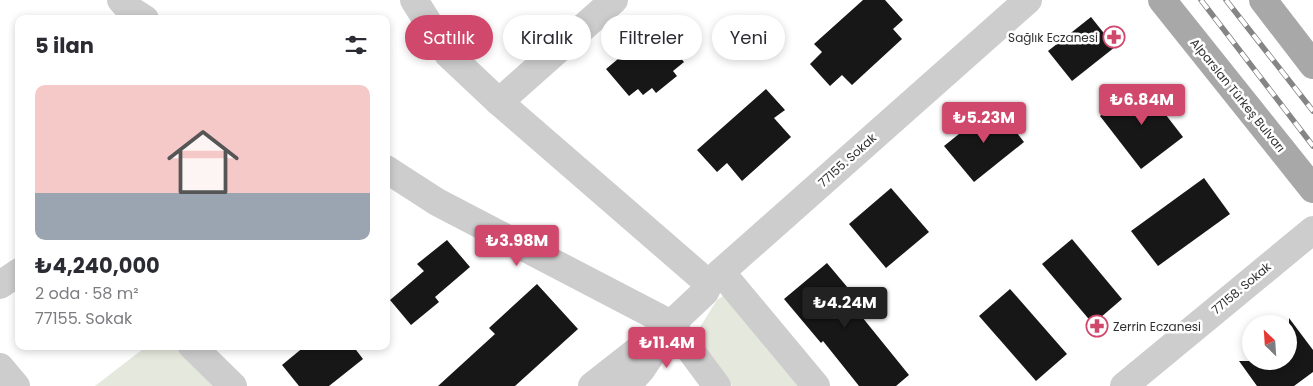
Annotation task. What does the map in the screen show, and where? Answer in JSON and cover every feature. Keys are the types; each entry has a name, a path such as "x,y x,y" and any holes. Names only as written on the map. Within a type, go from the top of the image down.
{"main road":[{"name":"Alparslan Türkeş Bulvarı","path":"1162,0 1313,189"},
{"path":"1263,0 1313,64"}],"street":[{"path":"122,0 129,9 139,15"},
{"path":"414,0 448,54 499,102 715,278 816,386"},
{"path":"499,102 614,0"},
{"name":"77155. Sokak","path":"592,386 671,324 705,292 715,278 1028,0"},
{"path":"390,172 437,202 671,324 716,386"},
{"name":"77158. Sokak","path":"1124,386 1313,230"},
{"path":"0,286 15,275"},
{"name":"77155. Sokak","path":"626,386 641,370 671,324"},
{"path":"196,350 233,386"},
{"path":"0,368 16,386"}],"shaded area":[{"path":"724,295 801,386 732,386 695,335 717,300"},
{"path":"142,350 186,350 222,386 95,386"}],"building":[{"path":"863,0 885,0 903,20 893,29 902,39 852,85 842,75 830,86 810,64 822,52 814,44"},
{"path":"1091,17 1115,47 1072,81 1048,51"},
{"path":"617,60 682,60 684,62 673,71 677,76 656,93 652,88 643,95 638,89 629,96 606,69"},
{"path":"1142,84 1183,137 1141,169 1100,116"},
{"path":"766,89 785,110 774,118 791,137 742,181 727,163 717,172 697,150"},
{"path":"995,105 1024,142 974,182 944,146"},
{"path":"1204,178 1230,214 1158,266 1131,231"},
{"path":"891,188 929,232 886,268 849,224"},
{"path":"1072,239 1122,299 1093,324 1042,264"},
{"path":"447,240 470,267 435,297 439,302 411,325 390,300 424,271 417,264"},
{"path":"827,263 864,307 858,312 909,375 896,386 859,386 823,341 821,343 784,299"},
{"path":"537,284 578,329 515,386 438,386 495,334 489,328"},
{"path":"1010,289 1067,354 1036,381 979,316"},
{"path":"1298,330 1313,350 1313,372 1294,386 1257,386 1245,370 1298,370"},
{"path":"300,350 356,350 363,359 329,386 299,386 282,365"}],"railway":[{"path":"1201,0 1313,146"},
{"path":"1226,0 1313,111"}],"place":[{"name":"Sağlık Eczanesi","path":"1114,37"},
{"name":"Zerrin Eczanesi","path":"1097,326"}]}
